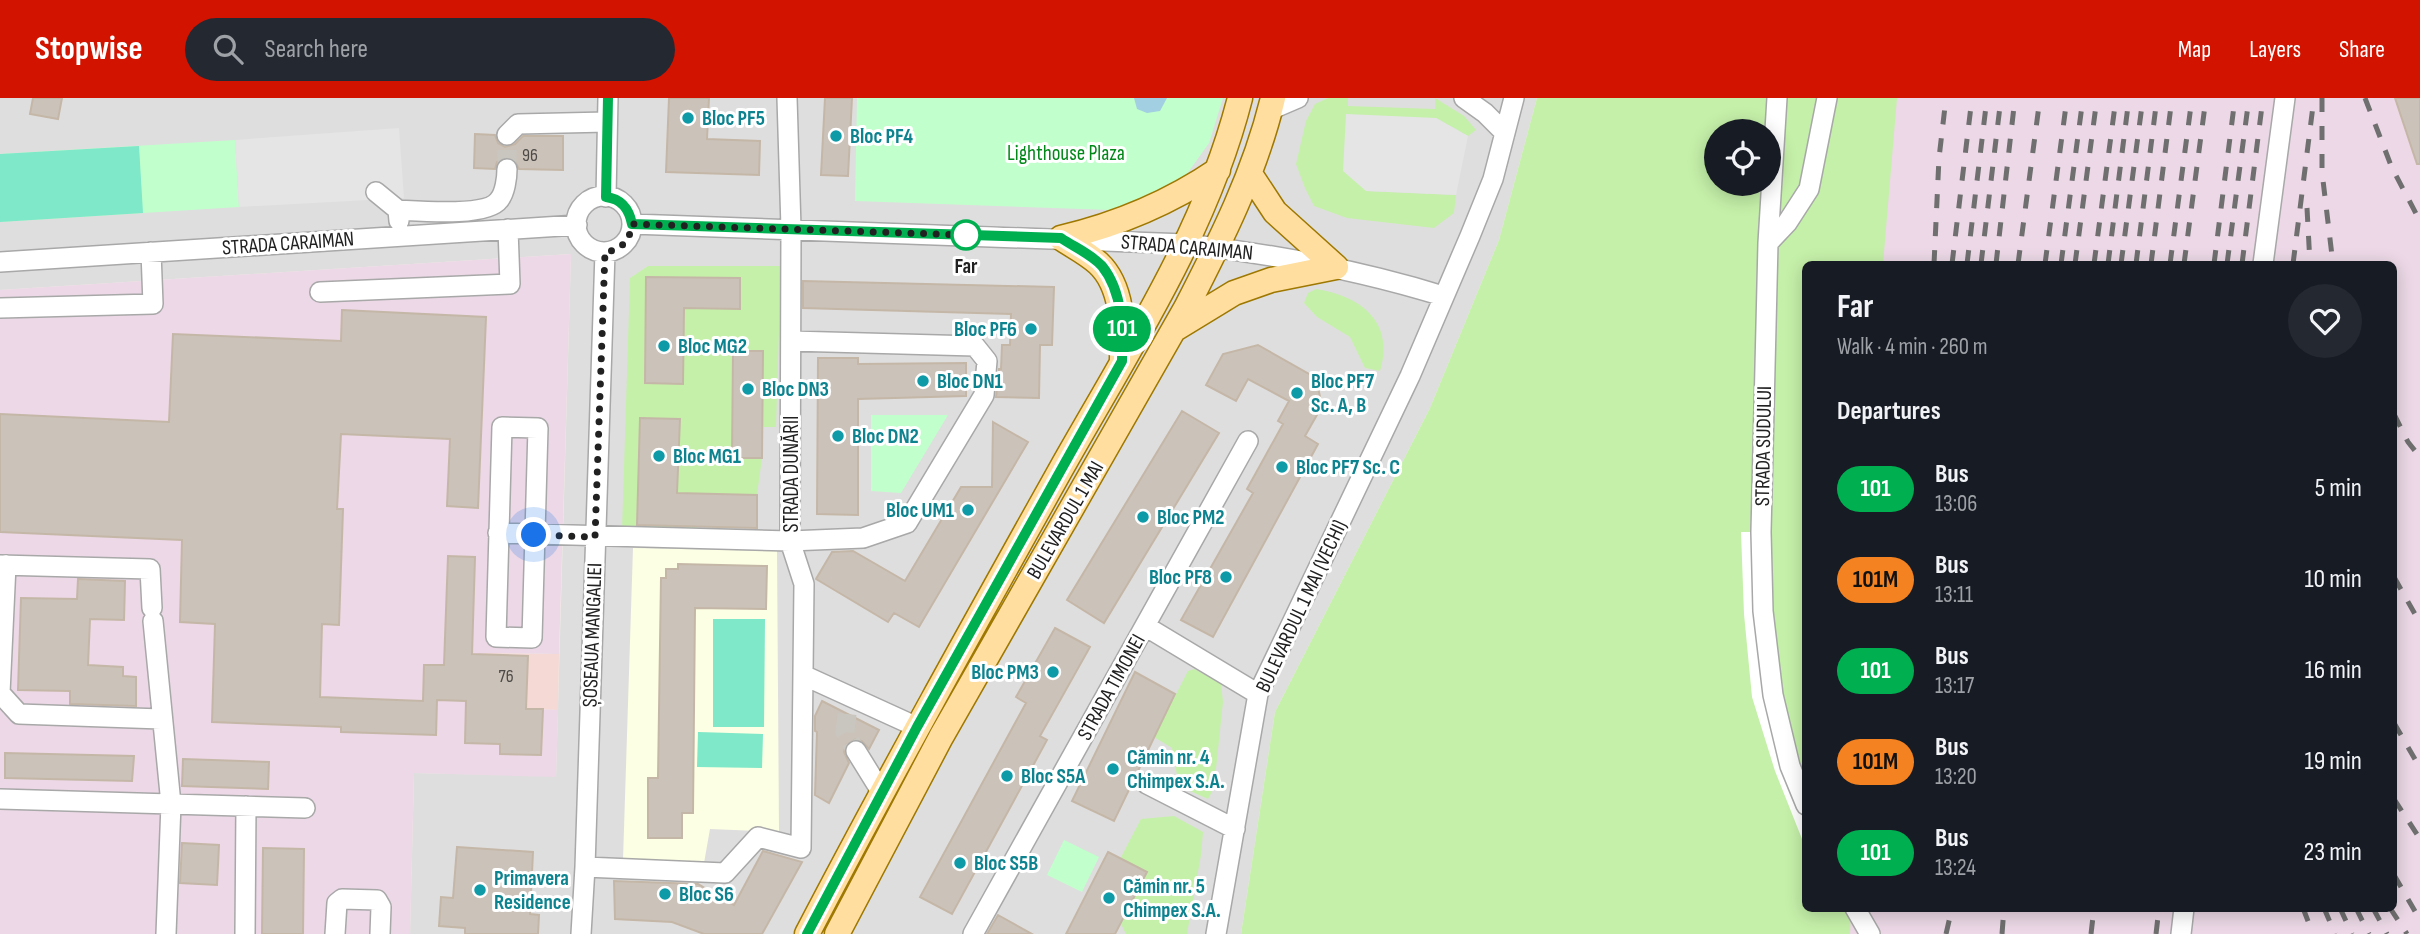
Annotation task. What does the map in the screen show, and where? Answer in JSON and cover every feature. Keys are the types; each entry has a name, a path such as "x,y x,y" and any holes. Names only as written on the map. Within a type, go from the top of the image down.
{"main road":[{"name":"BULEVARDUL 1 MAI","path":"807,934 917,727 1186,244 1218,170 1240,98"},
{"name":"BULEVARDUL 1 MAI","path":"838,934 941,737 1217,248 1251,174 1271,104"},
{"path":"1061,238 1087,232 1166,200 1195,186 1218,170"},
{"path":"1251,174 1275,212 1336,267"},
{"path":"1061,238 1100,265 1111,281 1120,309 1122,361"},
{"path":"1172,331 1234,293 1271,281 1336,267"}],"street":[{"path":"606,197 608,98"},
{"name":"STRADA DUNĂRII","path":"585,867 725,873 758,837 801,848 804,584 790,541 791,228 787,98"},
{"path":"1271,104 1298,98"},
{"path":"1464,98 1485,113 1505,133"},
{"name":"BULEVARDUL 1 MAI (VECHI)","path":"1216,934 1258,694 1410,376 1493,179 1514,98"},
{"name":"STRADA SUDULUI","path":"1777,98 1768,243 1761,533 1763,611 1773,695 1790,766 1802,795"},
{"path":"1768,243 1787,223 1809,189 1827,98"},
{"path":"2263,261 2285,98"},
{"path":"507,135 518,124 607,122"},
{"path":"376,192 398,211 453,211 493,206 501,199 507,169"},
{"path":"606,197 626,206 632,224 627,241 620,248 605,252 593,250 586,245 580,238 577,225 579,212 585,205 592,200 606,197"},
{"path":"398,211 401,236"},
{"name":"STRADA CARAIMAN","path":"632,224 1186,244 1336,267 1443,296"},
{"name":"STRADA CARAIMAN","path":"0,262 577,225"},
{"path":"320,292 510,284 508,229"},
{"path":"0,308 153,304 151,252"},
{"name":"ȘOSEAUA MANGALIEI","path":"581,934 605,252"},
{"path":"498,533 790,541 863,538 907,523 984,395 987,361 975,346 791,341"},
{"path":"502,427 538,428 532,638 496,637 498,533 502,427"},
{"name":"STRADA TIMONEI","path":"973,934 1248,440"},
{"path":"161,719 19,714 0,692 3,565 150,569 161,719 171,804 166,934"},
{"path":"1145,626 1258,694"},
{"path":"803,675 851,706 917,727"},
{"path":"856,751 882,793"},
{"path":"1147,784 1235,829"},
{"path":"0,799 305,808"},
{"path":"245,934 246,806"},
{"path":"335,934 337,903 342,899 377,900 381,907 380,934"},
{"path":"1857,912 1870,934"},
{"path":"2181,934 2184,912"}],"shaded area":[{"path":"0,98 1537,98 1499,240 1430,408 1275,712 1241,934 410,934 414,773 556,776 571,254 0,290"},
{"path":"1636,98 2420,98 2420,934 1447,934"},
{"path":"1346,114 1436,118 1468,136 1456,195 1366,191 1343,171"},
{"path":"399,128 404,198 239,207 235,140"},
{"path":"571,254 559,654 483,653 482,672 471,707 558,710 556,777 414,773 410,934 0,934 0,290"},
{"path":"633,548 777,551 779,832 710,829 704,863 623,860"},
{"path":"483,653 559,654 558,710 470,707"}],"green space":[{"name":"Lighthouse Plaza","path":"857,98 1223,98 1209,143 1179,185 1144,204 1111,210 855,201"},
{"path":"1328,98 1348,98 1348,106 1435,109 1435,98 1464,116 1476,130 1468,136 1436,118 1366,191 1456,195 1454,213 1434,228 1347,218 1314,206 1296,164 1306,121 1315,104"},
{"path":"1537,98 1897,98 1883,261 1802,261 1802,912 1851,912 1850,934 1241,934 1275,712 1430,408 1499,240"},
{"path":"235,140 239,207 0,222 0,154"},
{"path":"139,146 143,213 0,222 0,154"},
{"path":"648,266 781,266 776,427 762,427 763,352 733,351 762,458 757,495 677,493 680,420 640,419 637,524 697,527 695,535 622,530 630,278","holes":["646,277 740,278 740,309 684,308 683,383 645,383"]},
{"path":"1316,289 1347,298 1370,314 1383,339 1380,371 1365,368 1350,337 1317,317 1304,303 1308,293"},
{"path":"871,415 948,415 901,493 871,491"},
{"path":"713,619 765,619 764,727 713,727"},
{"path":"1194,669 1221,683 1223,702 1214,788 1208,799 1179,786 1172,748 1154,737 1188,671"},
{"path":"698,732 763,734 762,768 697,767"},
{"path":"1174,816 1203,832 1187,934 1126,934 1121,924 1147,873 1120,859 1141,819"},
{"path":"1064,840 1099,857 1082,892 1047,875"}],"water":[{"path":"1134,98 1167,98 1160,111 1147,113 1137,109"}],"pier":[{"path":"1741,532 1770,532 1771,612 1777,693 1802,774 1802,839 1775,771 1752,697 1744,614"}],"building":[{"path":"33,98 62,98 58,119 30,114"},
{"name":"Bloc PF5","path":"669,98 709,98 707,139 760,141 759,175 666,172"},
{"name":"Bloc PF4","path":"825,98 852,98 848,176 821,175"},
{"path":"2395,98 2420,98 2420,164 2417,164"},
{"path":"475,134 495,135 498,143 505,147 515,144 523,136 563,136 563,170 519,169 514,159 507,157 497,162 495,169 474,168"},
{"name":"Bloc MG2","path":"646,277 740,278 740,309 684,308 683,384 645,383"},
{"name":"Bloc PF6","path":"803,281 1054,287 1052,345 1040,345 1039,398 996,397 1002,345 1010,345 1011,314 803,308"},
{"path":"342,310 486,317 478,508 447,506 450,439 341,434 337,509 343,509 339,625 322,624 320,697 423,701 424,665 444,665 448,556 475,557 472,654 528,656 526,709 543,709 541,755 500,754 500,744 465,743 466,701 437,700 436,735 341,732 341,727 212,722 215,624 180,622 182,540 0,532 0,414 169,422 173,334 341,341"},
{"path":"1258,345 1316,378 1322,406 1305,436 1318,444 1213,637 1181,620 1253,493 1247,489 1283,424 1278,421 1289,401 1248,379 1236,401 1206,385 1223,354"},
{"name":"Bloc DN3","path":"733,351 763,351 762,458 732,458"},
{"name":"Bloc DN2","path":"818,358 858,358 858,364 966,363 966,396 858,399 858,515 817,514"},
{"name":"Bloc PM2","path":"1182,411 1219,433 1104,623 1067,600"},
{"name":"Bloc MG1","path":"640,418 680,419 677,493 757,495 757,528 637,525"},
{"name":"Bloc UM1","path":"993,422 1028,442 919,627 894,613 888,622 816,579 832,552 853,551 905,581 961,487 992,487"},
{"path":"678,564 767,566 766,609 695,608 693,813 682,813 682,838 648,838 648,778 658,778 661,578 666,578 666,569 678,569"},
{"path":"78,579 125,581 124,620 90,619 88,665 123,667 123,676 136,677 136,706 70,704 70,691 18,690 21,598 77,599"},
{"path":"1055,628 1090,647 1040,736 1047,740 952,914 920,897 1026,703 1016,697"},
{"name":"Cămin nr. 4 Chimpex S.A.","path":"1135,672 1175,694 1114,821 1072,801"},
{"path":"822,701 879,730 869,749 856,739 846,745 844,752 849,763 829,803 815,795 815,716"},
{"path":"5,753 134,756 132,781 5,778"},
{"path":"183,759 269,762 268,789 182,786"},
{"path":"182,843 219,845 217,885 180,883"},
{"name":"Primavera Residence","path":"457,847 533,852 530,914 539,915 538,934 465,934 465,928 439,926 441,897 453,898"},
{"path":"263,848 304,849 303,934 262,934"},
{"name":"Bloc S6","path":"763,851 802,862 762,934 704,934 672,922 615,919 614,881 698,884 734,905"},
{"name":"Cămin nr. 5 Chimpex S.A.","path":"1108,852 1147,872 1115,934 1066,934"},
{"path":"998,915 1032,934 987,934"}],"tunnel":[{"path":"507,135 507,169"},
{"path":"847,714 845,732 856,751"}],"railway":[{"path":"1934,261 1939,158 1946,98"},
{"path":"1952,261 1972,98"},
{"path":"1967,261 1987,98"},
{"path":"1981,261 2001,98"},
{"path":"1996,261 2015,98"},
{"path":"2018,261 2040,98"},
{"path":"2045,261 2067,98"},
{"path":"2061,261 2083,98"},
{"path":"2075,261 2097,98"},
{"path":"2094,261 2116,98"},
{"path":"2108,261 2129,98"},
{"path":"2121,261 2143,98"},
{"path":"2136,261 2157,98"},
{"path":"2151,261 2172,98"},
{"path":"2170,261 2192,98"},
{"path":"2184,261 2206,98"},
{"path":"2214,261 2235,98"},
{"path":"2227,261 2249,98"},
{"path":"2242,261 2263,98"},
{"path":"2293,261 2314,98"},
{"path":"2322,98 2322,172 2333,261"},
{"path":"2365,98 2392,168 2420,221"},
{"path":"2307,208 2310,261"},
{"path":"2397,420 2408,442 2420,457"},
{"path":"2397,582 2420,623"},
{"path":"2397,728 2420,768"},
{"path":"2397,804 2420,839"},
{"path":"2397,880 2420,920"},
{"path":"1946,934 1951,912"},
{"path":"2002,934 2004,912"},
{"path":"2091,934 2094,912"},
{"path":"2156,934 2159,912"},
{"path":"2305,912 2313,934"},
{"path":"2326,912 2335,934"},
{"path":"2342,912 2352,934"},
{"path":"2358,912 2369,934"},
{"path":"2375,912 2387,934"},
{"path":"2393,912 2407,934"}],"bus line":[{"name":"101","path":"608,98 606,197 626,206 632,224 1061,238 1100,265 1111,281 1120,309 1122,361 917,727 807,934"}],"place":[{"name":"Bloc PF5","path":"688,118"},
{"name":"Bloc PF4","path":"836,136"},
{"name":"Far","path":"966,235"},
{"name":"Bloc PF6","path":"1031,329"},
{"name":"Bloc MG2","path":"664,346"},
{"name":"Bloc DN1","path":"923,381"},
{"name":"Bloc DN3","path":"748,389"},
{"name":"Bloc PF7 Sc. A, B","path":"1297,393"},
{"name":"Bloc DN2","path":"838,436"},
{"name":"Bloc MG1","path":"659,456"},
{"name":"Bloc PF7 Sc. C","path":"1282,467"},
{"name":"Bloc UM1","path":"968,510"},
{"name":"Bloc PM2","path":"1143,517"},
{"name":"Bloc PF8","path":"1226,577"},
{"name":"Bloc PM3","path":"1053,672"},
{"name":"Cămin nr. 4 Chimpex S.A.","path":"1113,769"},
{"name":"Bloc S5A","path":"1007,776"},
{"name":"Bloc S5B","path":"960,863"},
{"name":"Primavera Residence","path":"480,890"},
{"name":"Bloc S6","path":"665,894"},
{"name":"Cămin nr. 5 Chimpex S.A.","path":"1109,898"}],"route":[{"path":"534,535 595,537 605,252 620,248 627,241 632,224 966,235"}]}
